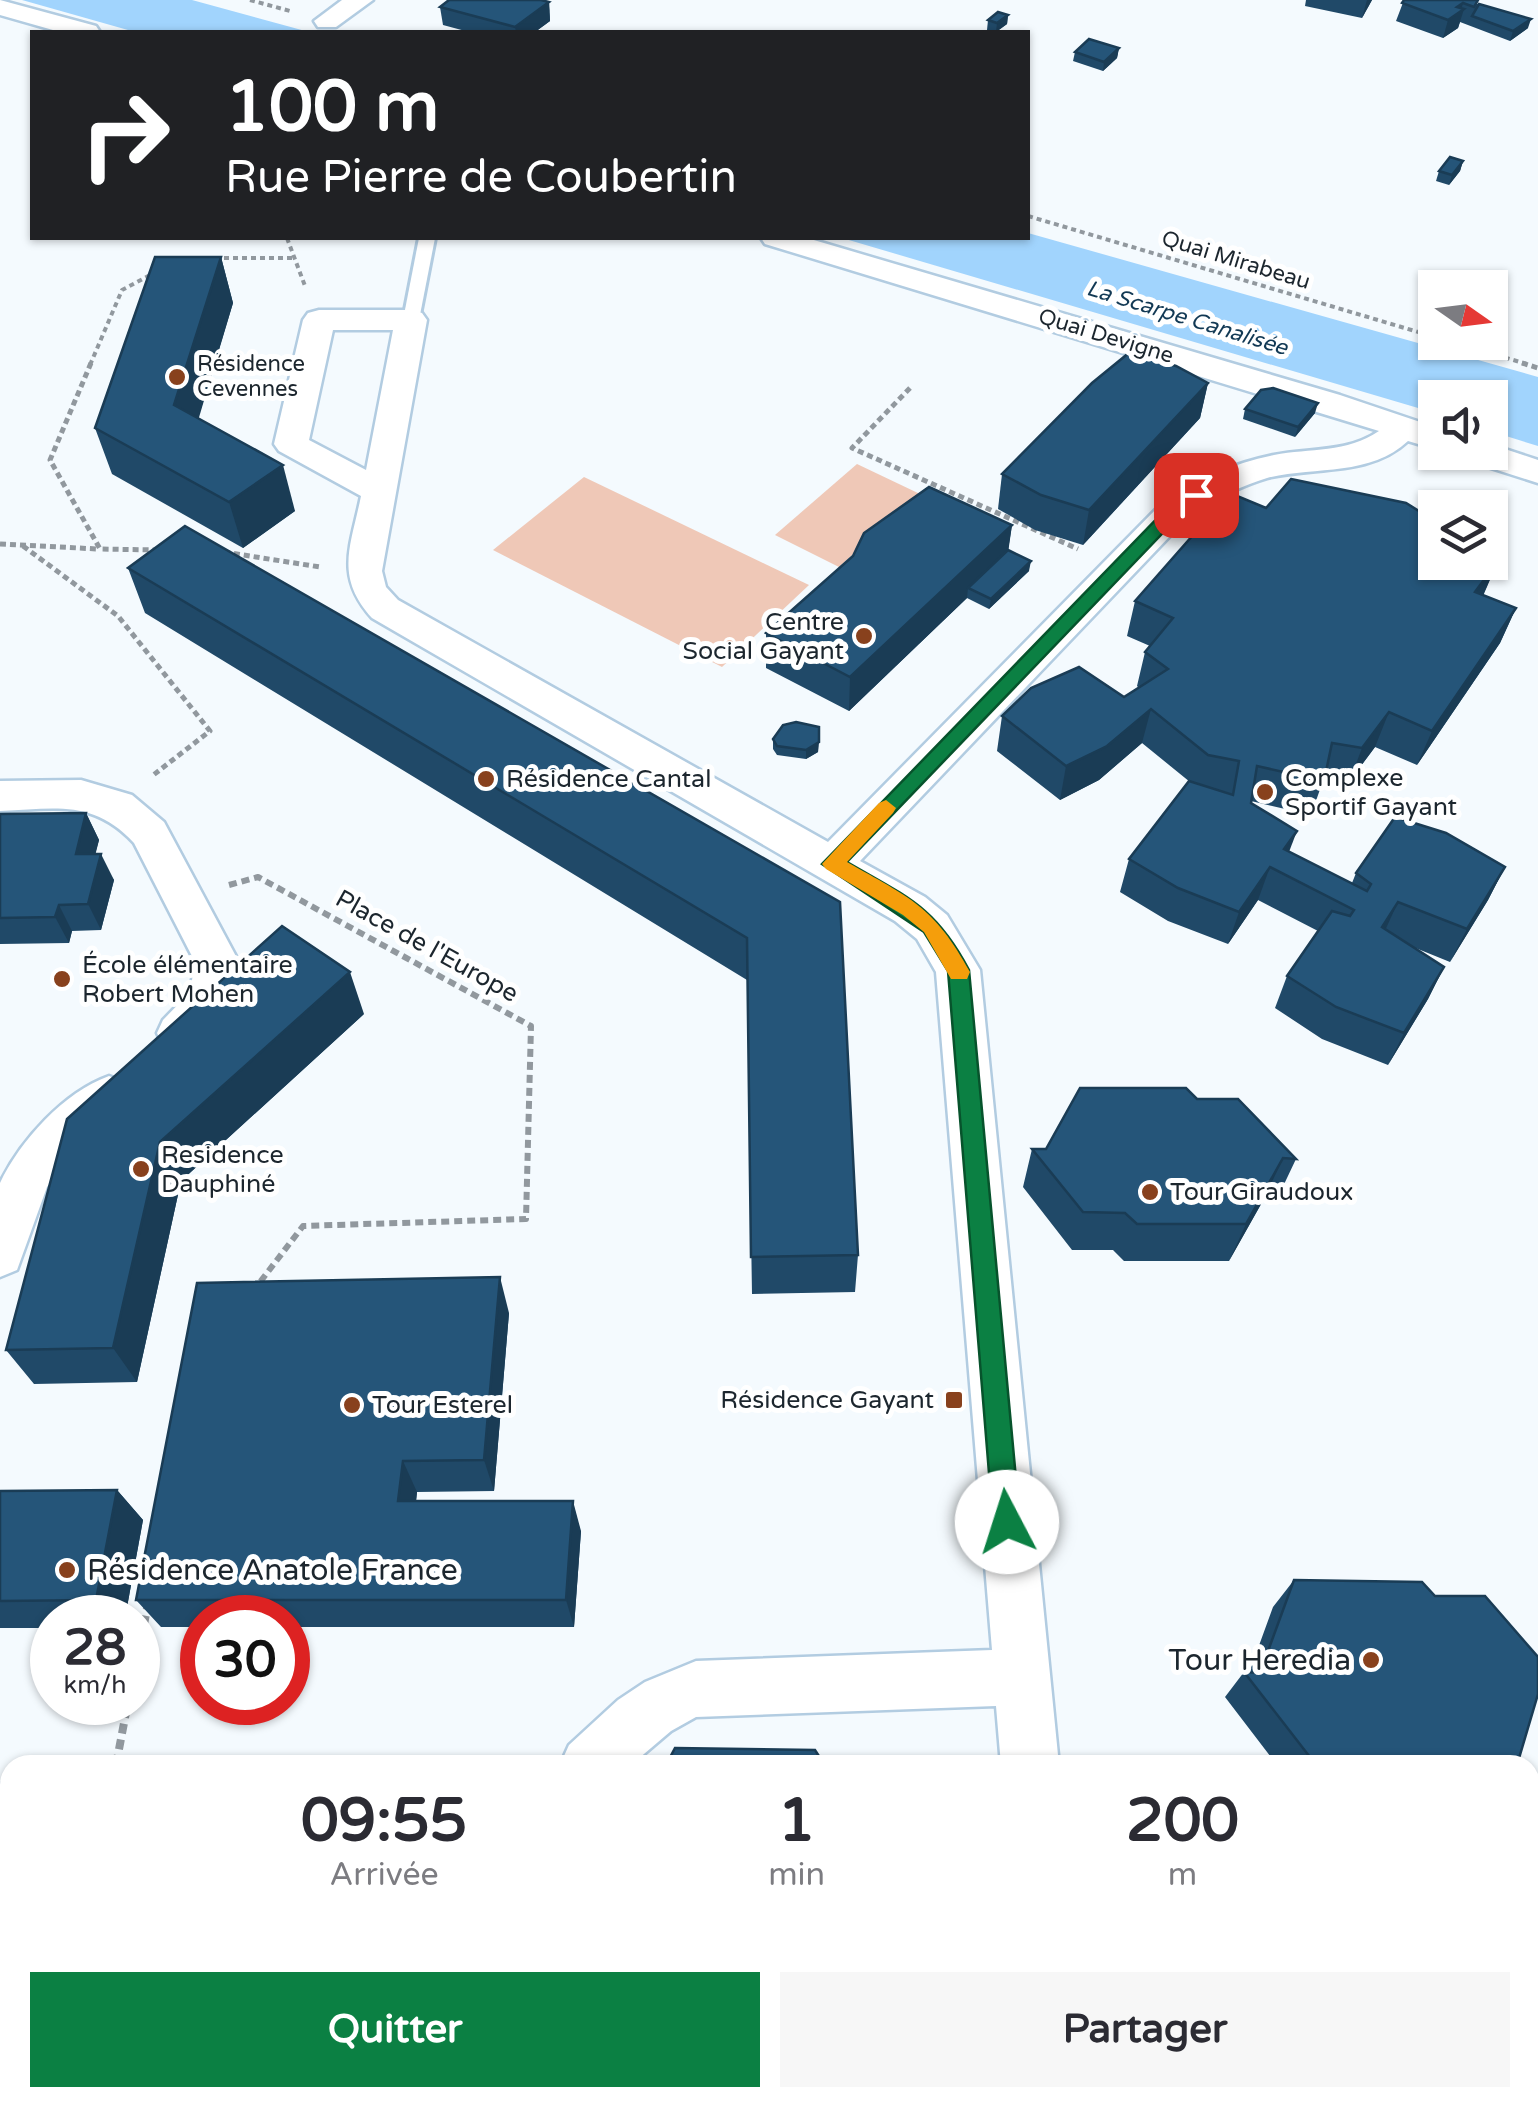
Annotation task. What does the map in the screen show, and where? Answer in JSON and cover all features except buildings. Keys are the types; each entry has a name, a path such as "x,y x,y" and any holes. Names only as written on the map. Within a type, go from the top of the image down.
{"street":[{"path":"327,21 360,0"},
{"path":"0,7 80,30"},
{"name":"Quai Devigne","path":"783,240 1328,402 1418,434"},
{"path":"378,490 291,444 319,320 411,320 364,571 365,586 386,608 910,909 932,926 958,970 1029,1755"},
{"path":"833,864 1178,507 1224,482 1286,464 1357,456 1418,434"},
{"path":"1508,462 1538,472"},
{"path":"0,796 79,795 118,803 134,814 149,833 217,962 217,980 209,1002 194,1021 50,1146 34,1166 21,1189 0,1255"},
{"path":"600,1755 647,1711 674,1695 696,1689 1021,1677"}],"lane":[{"path":"411,320 427,240"}],"path":[{"name":"Quai Mirabeau","path":"1030,217 1418,332"},
{"path":"288,240 319,320"},
{"path":"203,258 294,258"},
{"path":"100,549 50,460 122,290 169,266"},
{"path":"1508,359 1538,368"},
{"path":"910,388 852,448 1120,568"},
{"path":"0,544 174,551"},
{"path":"23,546 118,616 210,731 118,803"},
{"path":"211,552 364,571"},
{"name":"Place de l'Europe","path":"184,899 258,877 531,1026 526,1219 304,1226 248,1298"},
{"path":"118,1755 124,1725"}],"shaded area":[{"path":"857,464 920,494 839,567 775,535"},
{"path":"584,477 809,585 722,667 493,550"}],"water":[{"path":"22,0 192,0 302,30 128,30"},
{"name":"La Scarpe Canalisée","path":"1030,234 1418,343 1418,360 1478,360 1538,377 1538,446 1508,437 1508,380 1418,380 1418,408 849,240 1030,240"}],"slow traffic":[{"path":"886,808 833,864 932,926 959,972"}],"place":[{"name":"Résidence Cevennes","path":"177,377"},
{"name":"Centre Social Gayant","path":"864,636"},
{"name":"Résidence Cantal","path":"486,779"},
{"name":"Complexe Sportif Gayant","path":"1265,792"},
{"name":"École élémentaire Robert Mohen","path":"62,979"},
{"name":"Residence Dauphiné","path":"141,1169"},
{"name":"Tour Giraudoux","path":"1150,1192"},
{"name":"Résidence Gayant","path":"954,1400"},
{"name":"Tour Esterel","path":"352,1405"},
{"name":"Résidence Anatole France","path":"67,1570"},
{"name":"Tour Heredia","path":"1371,1660"}],"route":[{"path":"1007,1522 958,970 932,926 833,864 1178,507 1196,495"}]}
